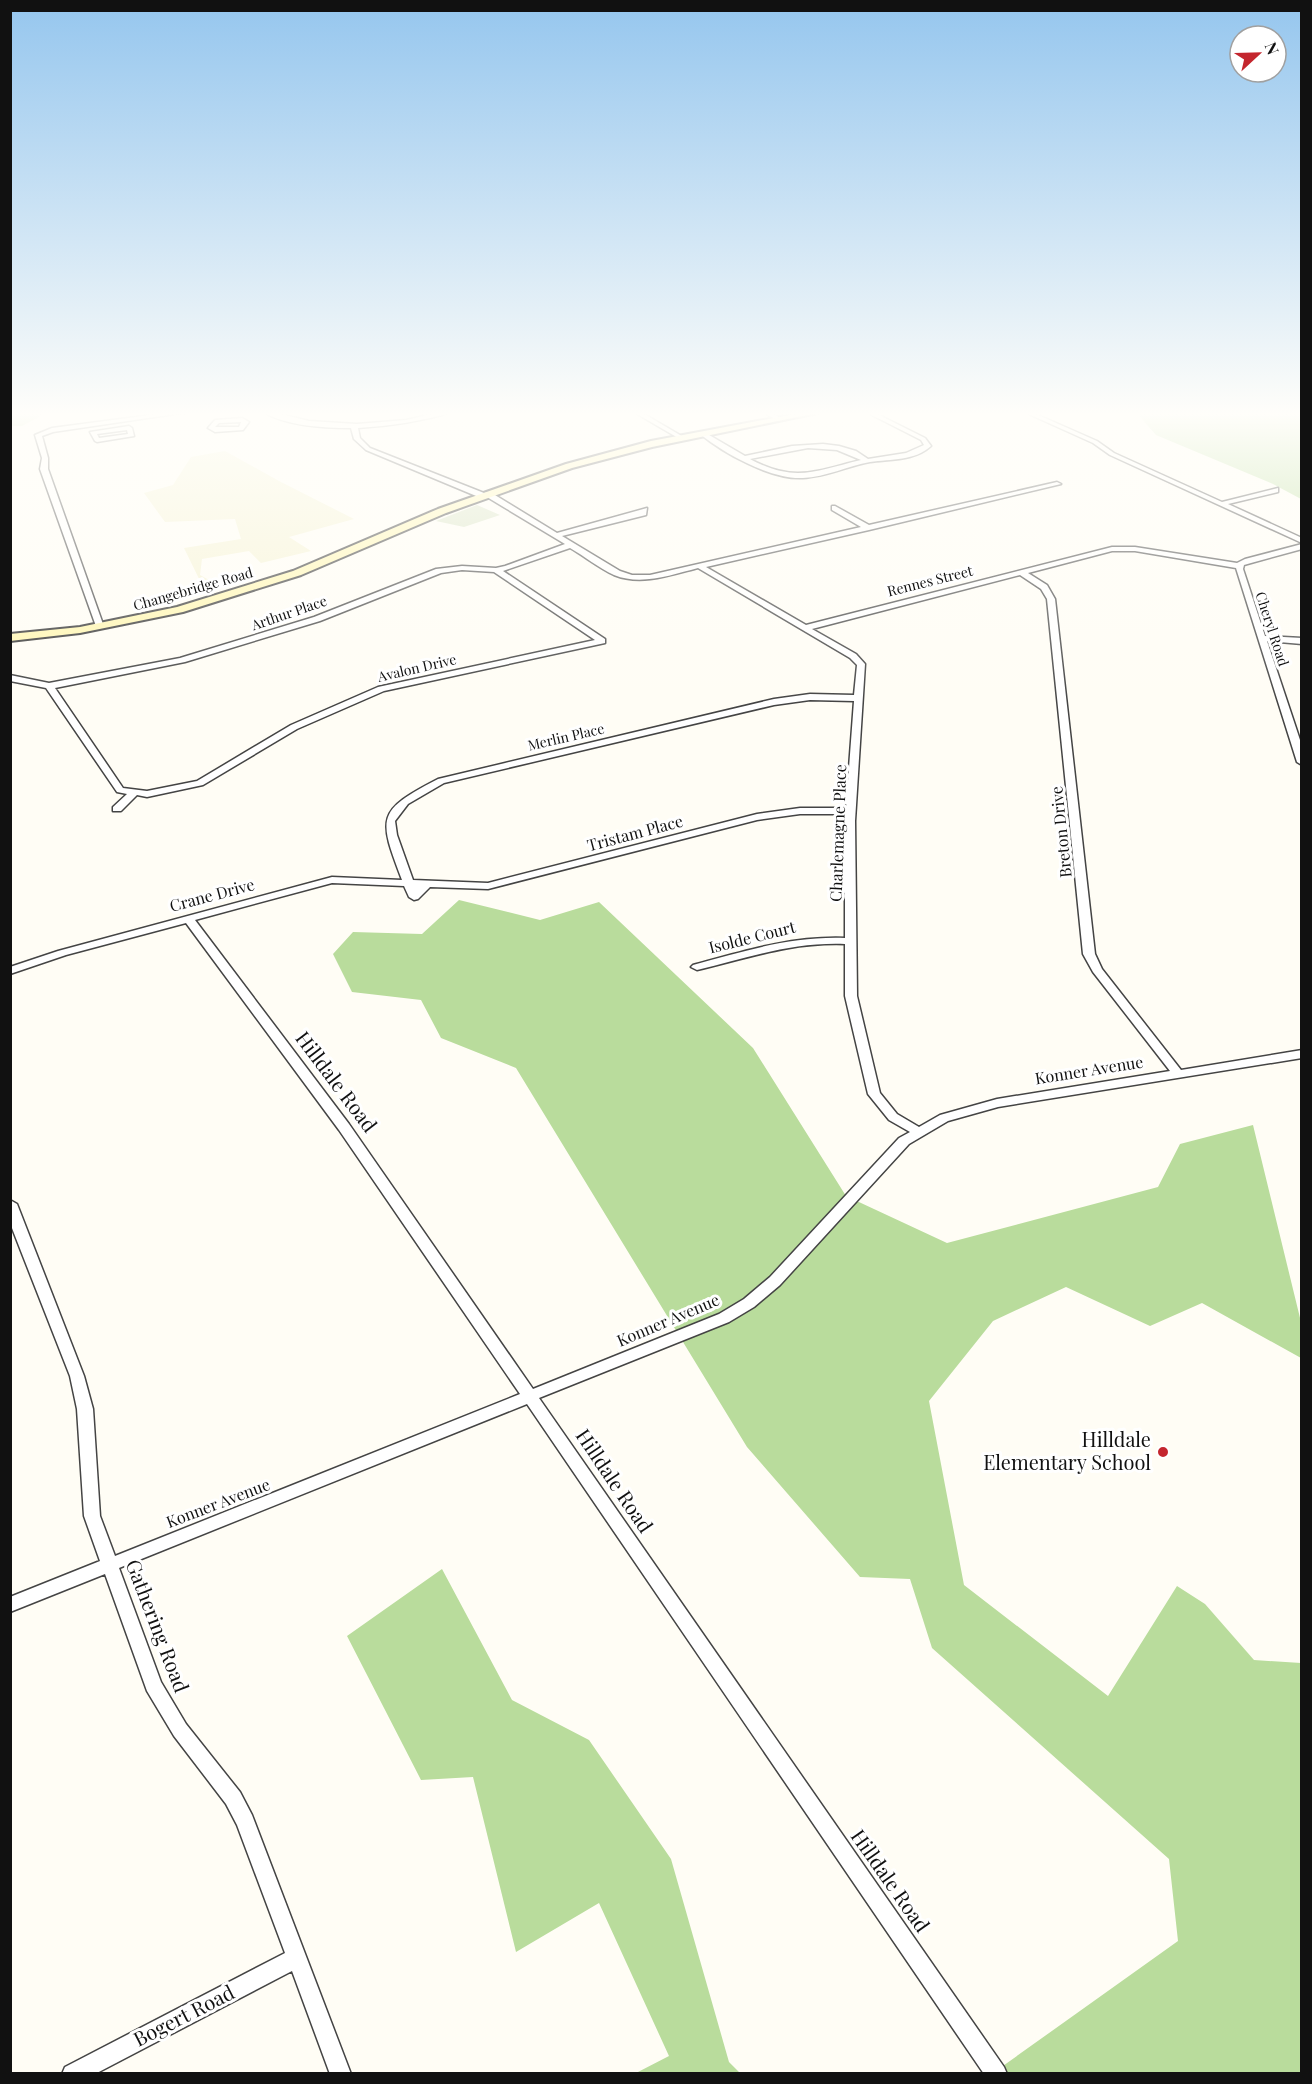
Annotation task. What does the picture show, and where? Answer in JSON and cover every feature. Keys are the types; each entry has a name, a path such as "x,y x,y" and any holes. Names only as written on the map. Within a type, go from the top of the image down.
{"main road":[{"name":"Changebridge Road","path":"10,638 100,627 179,610 277,580 326,562 451,508"}],"street":[{"path":"58,508 100,627"},
{"path":"510,508 617,573 632,577 656,577 953,508"},
{"path":"835,508 869,528"},
{"path":"1230,508 1302,541"},
{"path":"554,536 643,513 644,510"},
{"name":"Arthur Place","path":"10,678 49,686 149,668 217,651 337,611 439,571 462,568 496,570 517,565 570,545"},
{"path":"1239,566 1248,561 1302,546"},
{"name":"Rennes Street","path":"805,628 1120,548 1239,566"},
{"name":"Cheryl Road","path":"1239,566 1302,762"},
{"name":"Charlemagne Place","path":"702,567 853,656 861,664 850,811 851,996 874,1094 893,1117 917,1131"},
{"name":"Avalon Drive","path":"133,794 147,794 200,783 294,726 377,690 602,641 496,570"},
{"name":"Breton Drive","path":"1021,572 1044,587 1051,599 1089,954 1097,970 1178,1074"},
{"path":"1261,638 1302,641"},
{"path":"49,686 117,788 133,794 117,809"},
{"name":"Merlin Place","path":"409,883 389,832 390,821 412,798 441,781 774,702 810,697 860,698"},
{"name":"Tristam Place","path":"427,884 474,887 495,885 766,816 800,811 850,811"},
{"name":"Crane Drive","path":"10,971 62,953 332,880 427,884"},
{"name":"Hilldale Road","path":"188,918 344,1127 997,2073"},
{"name":"Isolde Court","path":"697,967 800,941 850,941"},
{"name":"Konner Avenue","path":"10,1605 724,1318 775,1281 893,1151 917,1131 944,1118 997,1103 1302,1054"},
{"name":"Gathering Road","path":"10,1204 77,1376 85,1409 92,1516 153,1685 180,1730 233,1798 246,1821 340,2073"},
{"name":"Bogert Road","path":"72,2073 296,1958"}],"shaded area":[{"path":"155,508 333,508 354,519 289,537 311,551 261,563 249,551 202,559 200,575 218,585 205,591 184,548 241,539 235,519 165,522"}],"green space":[{"path":"469,508 484,508 500,515 464,527 436,521"},
{"path":"459,900 540,920 599,902 753,1048 846,1196 947,1243 1158,1187 1180,1144 1253,1125 1301,1322 1301,1358 1202,1303 1150,1326 1066,1287 993,1321 929,1401 964,1585 1108,1696 1177,1586 1205,1604 1254,1660 1301,1663 1301,2073 993,2073 1178,1941 1169,1859 932,1648 910,1579 860,1577 747,1447 516,1068 441,1038 421,1000 352,992 333,954 353,932 422,934"},
{"path":"442,1569 512,1700 589,1740 671,1859 729,2062 740,2073 636,2073 669,2056 599,1903 516,1952 473,1777 421,1780 347,1636"}],"place":[{"name":"Hilldale Elementary School","path":"1163,1452"}]}
